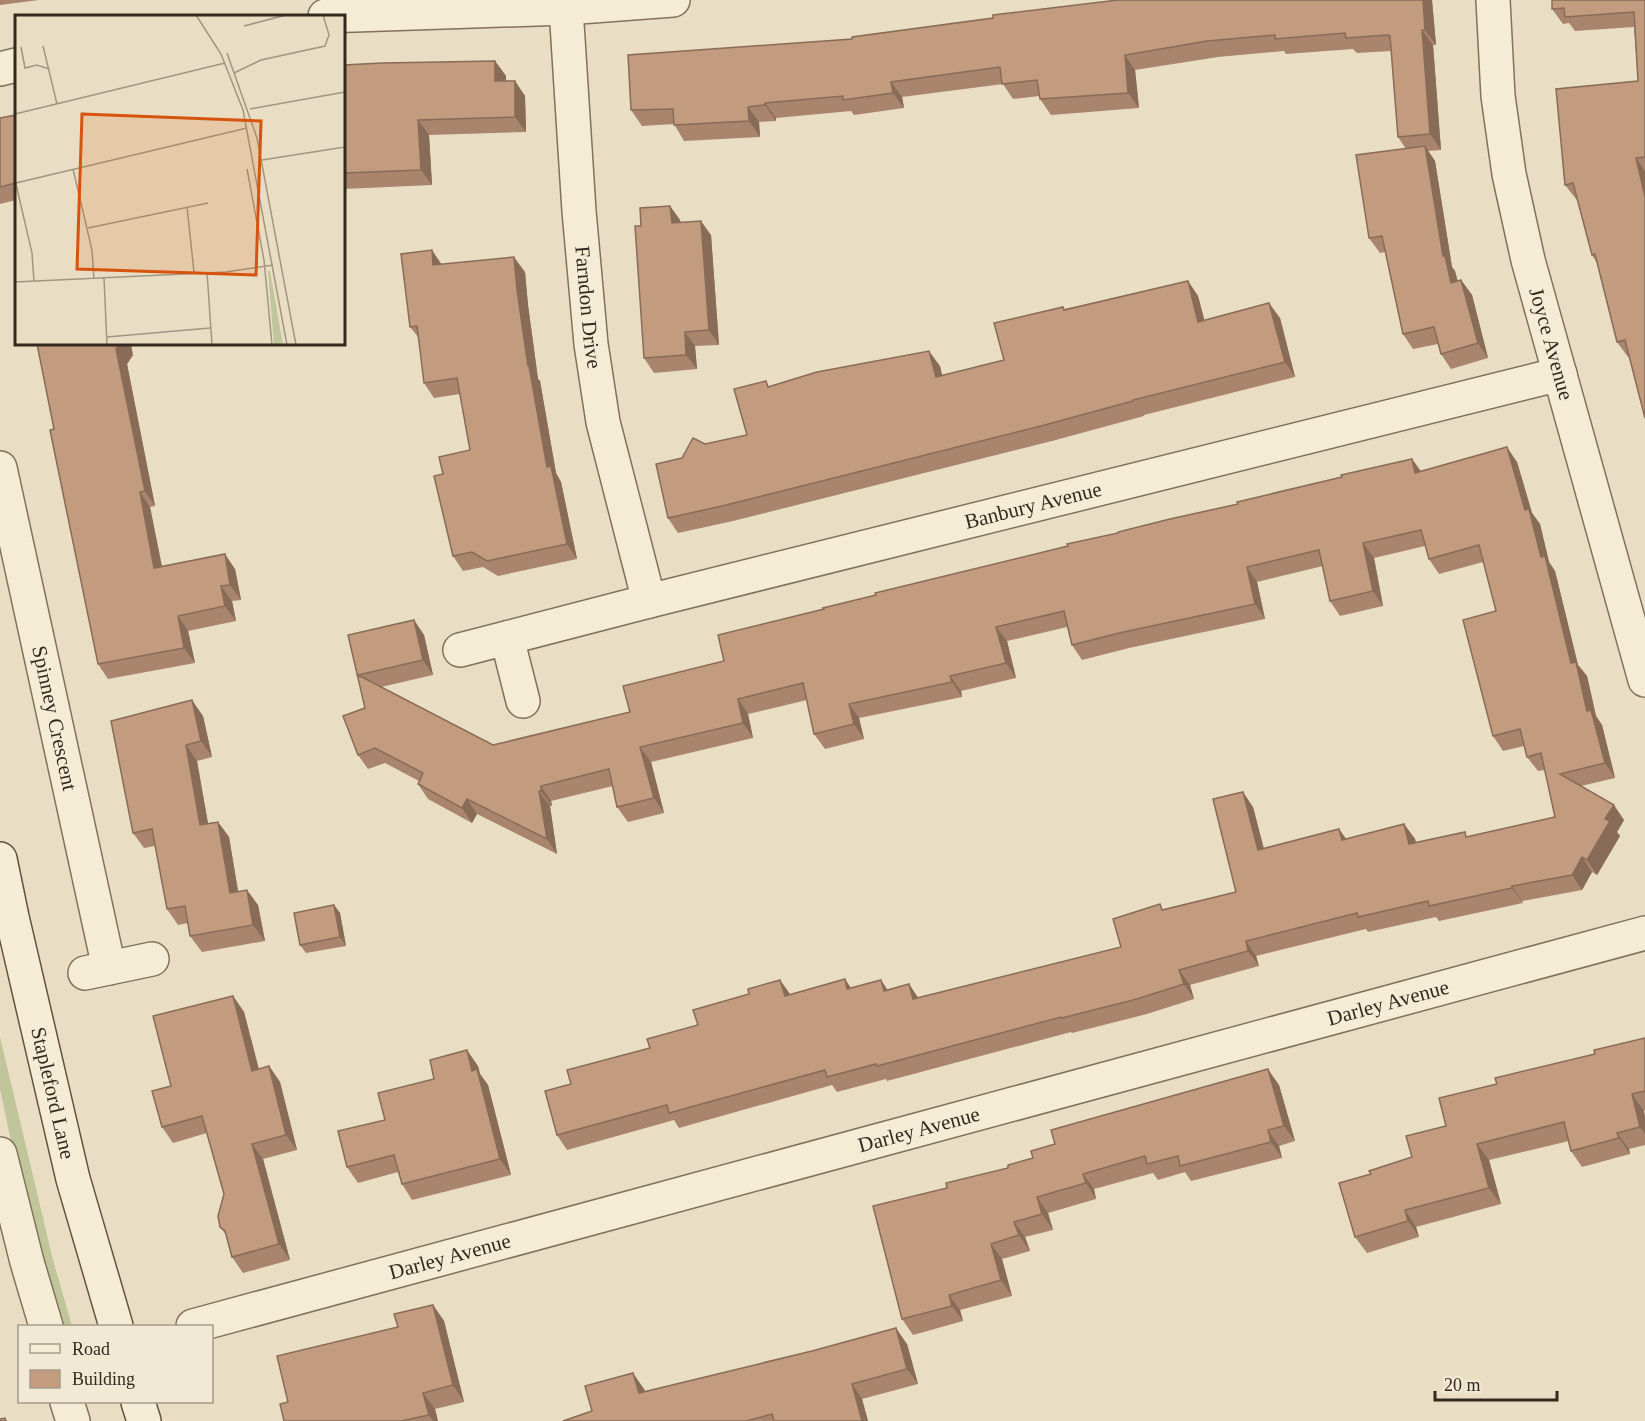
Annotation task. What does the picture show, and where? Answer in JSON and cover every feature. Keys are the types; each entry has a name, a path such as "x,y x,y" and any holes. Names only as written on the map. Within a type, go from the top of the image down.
{"street":[{"path":"337,15 448,6 566,8 673,0"},
{"name":"Joyce Avenue","path":"1493,0 1498,96 1509,174 1528,260 1645,680"},
{"name":"Farndon Drive","path":"566,8 591,345 603,422 649,601"},
{"path":"0,69 15,65"},
{"name":"Banbury Avenue","path":"460,650 1560,374"},
{"name":"Spinney Crescent","path":"0,468 97,971 152,958"},
{"path":"507,638 523,701"},
{"name":"Stapleford Lane","path":"0,859 73,1179 116,1325"},
{"name":"Darley Avenue","path":"197,1325 1645,933"},
{"path":"0,1154 27,1262 46,1325"},
{"path":"68,1403 73,1421"},
{"path":"139,1403 144,1421"}],"green space":[{"path":"0,1037 53,1260 72,1325 59,1325 13,1151 0,1089"}],"building":[{"path":"1118,0 1423,0 1425,30 1422,30 1430,134 1398,137 1390,36 1346,38 1345,33 1275,39 1275,35 1207,41 1125,55 1128,93 1040,99 1037,80 1002,84 1000,67 891,82 893,93 843,100 843,96 765,103 765,105 748,107 749,121 674,125 673,109 631,110 628,55 852,39 852,37 993,18 993,15"},
{"path":"1552,0 1645,0 1645,157 1636,158 1645,197 1645,418 1625,340 1617,342 1595,254 1592,255 1573,183 1565,185 1556,89 1638,81 1634,12 1565,17 1564,8 1552,9"},
{"path":"495,61 495,81 515,81 515,117 418,120 421,170 345,173 345,65"},
{"path":"15,115 15,183 0,187 0,118"},
{"path":"1425,146 1443,256 1445,256 1451,283 1461,280 1478,343 1441,354 1434,327 1403,334 1382,236 1369,238 1356,155"},
{"path":"670,206 672,223 701,221 709,330 685,332 686,355 644,358 635,226 641,226 640,208"},
{"path":"432,250 433,265 514,257 528,366 547,467 551,466 567,544 487,561 472,552 453,556 434,476 443,474 439,457 470,450 457,378 424,383 417,326 410,327 401,254"},
{"path":"1188,281 1198,322 1269,303 1285,362 1133,400 1041,426 668,518 656,464 682,458 693,438 705,444 747,435 734,389 766,381 768,387 817,372 929,351 936,377 1004,360 994,323 1063,307 1064,310"},
{"path":"37,345 119,345 116,349 145,491 140,492 154,568 225,554 230,585 221,586 225,606 178,616 184,648 98,664 50,430 54,429"},
{"path":"1507,447 1525,510 1529,509 1541,557 1545,556 1571,663 1576,662 1587,711 1591,710 1605,763 1560,774 1614,805 1605,819 1610,821 1587,860 1582,857 1572,875 1512,886 1512,888 1429,906 1428,901 1358,917 1357,913 1246,941 1248,951 1179,970 1184,984 1137,999 877,1066 876,1064 827,1077 825,1070 669,1113 667,1105 557,1135 545,1091 571,1084 567,1070 650,1048 647,1039 698,1025 693,1010 749,994 748,989 780,980 785,996 845,979 847,989 881,980 884,991 909,984 913,999 1121,947 1113,919 1160,904 1162,910 1236,892 1213,799 1243,792 1258,850 1339,829 1342,840 1404,824 1409,844 1465,832 1466,837 1555,817 1541,753 1527,757 1520,729 1493,736 1463,620 1496,611 1479,545 1429,559 1421,530 1363,543 1373,591 1330,601 1319,550 1247,567 1255,604 1072,645 1064,611 996,627 1006,663 950,676 952,682 849,704 854,724 814,734 803,683 738,699 743,723 640,747 654,798 617,807 609,769 541,786 541,791 539,791 547,839 467,799 462,808 418,784 423,773 375,748 358,755 343,716 365,708 348,635 414,620 423,660 358,675 493,745 630,712 623,686 724,661 718,635 824,609 876,595 875,593 1068,546 1067,544 1238,504 1237,502 1342,477 1341,475 1412,459 1415,473"},
{"path":"192,700 201,741 186,745 200,825 218,822 230,893 247,890 253,925 190,936 185,906 167,909 152,829 133,833 111,721"},
{"path":"334,905 340,937 300,945 294,913"},
{"path":"233,996 252,1071 269,1066 286,1135 252,1144 279,1244 232,1257 225,1231 220,1227 218,1216 224,1194 202,1116 162,1127 152,1091 171,1086 153,1016"},
{"path":"1645,1038 1645,1091 1632,1094 1640,1127 1617,1133 1619,1138 1571,1151 1564,1122 1477,1144 1489,1188 1405,1210 1408,1221 1355,1237 1339,1183 1371,1174 1369,1171 1412,1157 1406,1136 1446,1126 1439,1098 1497,1084 1495,1078 1595,1054 1594,1050"},
{"path":"467,1050 472,1071 477,1069 500,1159 402,1184 394,1155 347,1167 338,1131 385,1120 378,1093 434,1079 430,1060"},
{"path":"1268,1069 1284,1126 1268,1130 1271,1142 1180,1166 1178,1156 1147,1164 1145,1156 1083,1174 1086,1183 1037,1197 1042,1214 1014,1222 1019,1235 991,1244 1001,1280 949,1295 952,1306 902,1319 873,1206 947,1188 946,1183 1008,1168 1008,1165 1033,1158 1031,1151 1055,1144 1051,1130"},
{"path":"433,1305 453,1385 423,1393 429,1415 401,1421 284,1421 280,1404 288,1402 277,1356 398,1327 394,1314"},
{"path":"896,1328 907,1369 852,1384 862,1421 774,1421 772,1414 746,1421 563,1421 592,1411 585,1386 633,1373 639,1393"}]}
